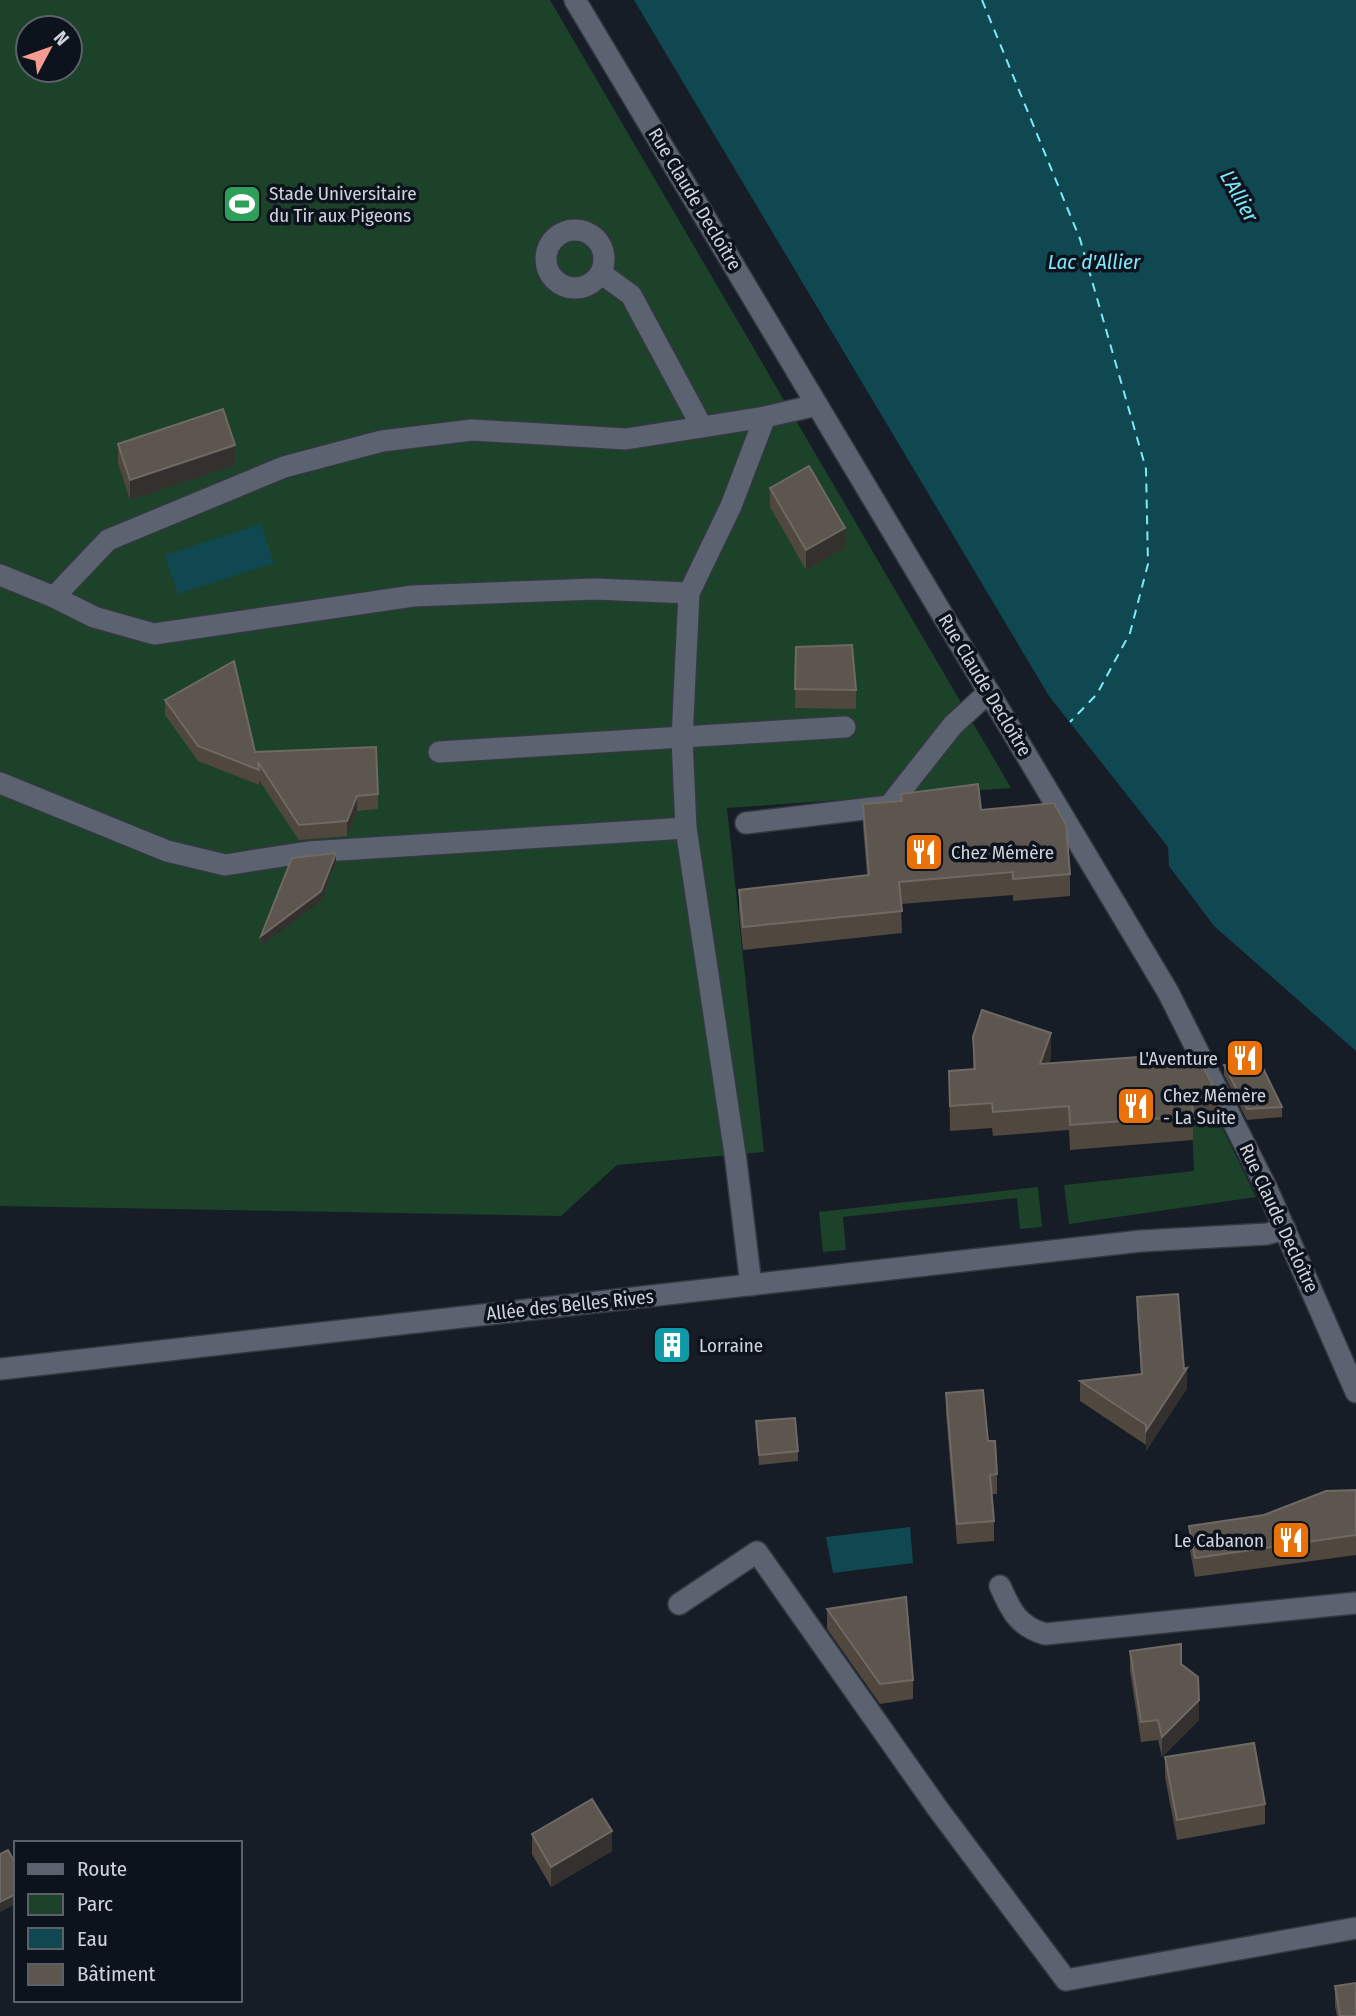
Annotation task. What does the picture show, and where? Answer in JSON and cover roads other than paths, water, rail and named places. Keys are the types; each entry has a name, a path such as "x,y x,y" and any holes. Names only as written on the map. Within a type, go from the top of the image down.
{"street":[{"name":"Rue Claude Decloître","path":"575,0 1168,992 1212,1075 1286,1230 1356,1392"},
{"path":"602,274 631,295 702,427"},
{"path":"54,597 108,540 284,467 382,441 472,430 626,439 765,417 817,405"},
{"path":"751,1284 736,1161 686,828 682,739 689,593 732,506 765,417"},
{"path":"0,575 94,617 154,634 413,596 596,589 689,593"},
{"path":"746,823 889,806 953,725 989,692"},
{"path":"439,752 845,727"},
{"path":"0,783 167,851 225,864 308,852 686,828"},
{"name":"Allée des Belles Rives","path":"0,1369 1141,1241 1267,1234 1286,1230"},
{"path":"679,1604 757,1552 938,1809 1066,1980 1356,1927"},
{"path":"1000,1586 1011,1613 1025,1628 1045,1634 1356,1603"}],"water":[{"name":"Lac d'Allier","path":"634,0 1356,0 1356,1051 1214,926 1169,866 1168,847 1049,696"},
{"path":"261,524 274,563 178,594 165,555"},
{"path":"910,1527 913,1563 833,1573 826,1537"}],"place":[{"name":"Stade Universitaire du Tir aux Pigeons","path":"242,204"},
{"name":"Chez Mémère","path":"924,852"},
{"name":"L'Aventure","path":"1245,1058"},
{"name":"Chez Mémère - La Suite","path":"1136,1106"},
{"name":"Lorraine","path":"672,1345"},
{"name":"Le Cabanon","path":"1291,1540"}],"water label":[{"name":"L'Allier","path":"1239,196"}]}
